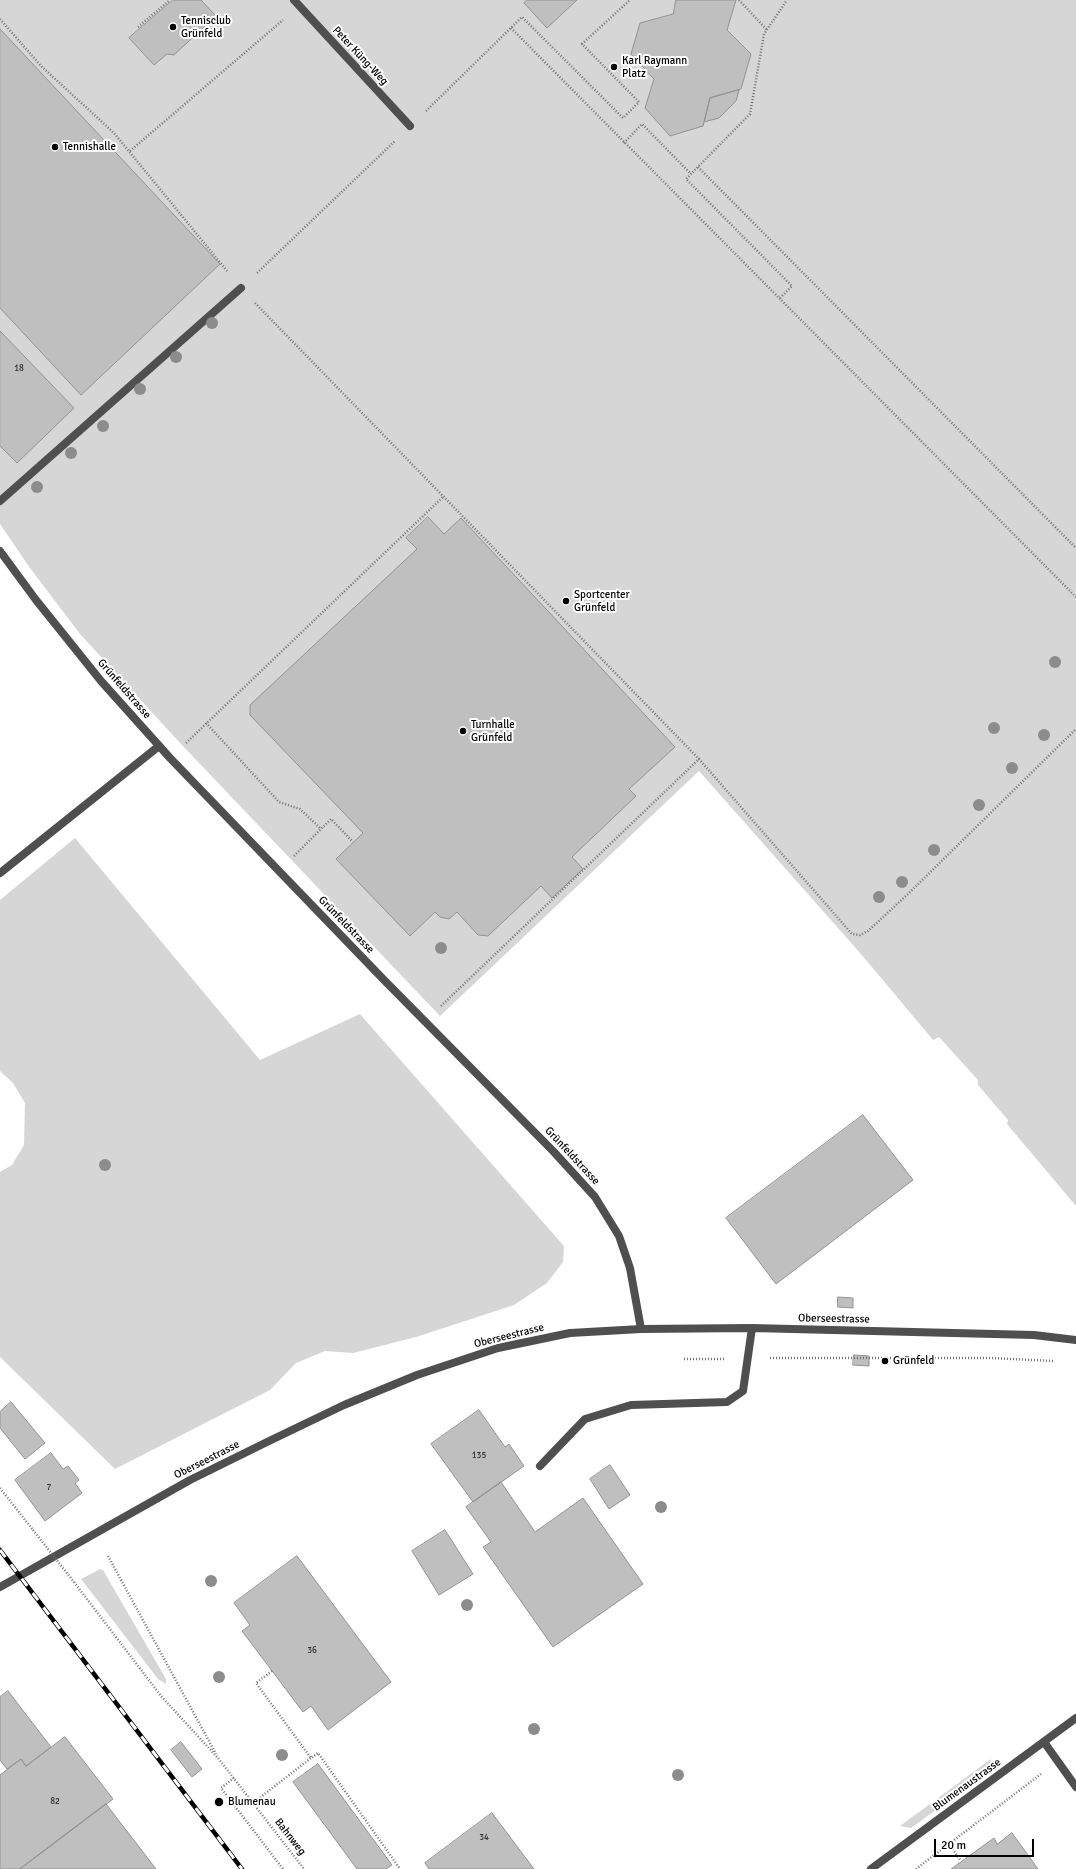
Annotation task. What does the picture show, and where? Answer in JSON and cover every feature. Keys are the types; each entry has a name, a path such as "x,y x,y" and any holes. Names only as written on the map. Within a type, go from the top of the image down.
{"street":[{"name":"Peter Küng-Weg","path":"296,3 410,126"},
{"path":"0,501 241,288"},
{"name":"Grünfeldstrasse","path":"0,551 36,600 101,681 170,758 554,1152 595,1197 619,1236 630,1268 641,1329"},
{"path":"0,873 159,746"},
{"path":"540,1466 585,1419 631,1405 727,1402 744,1391 752,1328"},
{"name":"Oberseestrasse","path":"0,1587 190,1480 344,1405 417,1375 498,1348 570,1333 641,1329 752,1328 1034,1335 1076,1340"},
{"name":"Blumenaustrasse","path":"871,1869 1076,1718"},
{"path":"1044,1742 1076,1787"}],"path":[{"path":"138,27 170,0"},
{"path":"241,288 522,17 623,118 639,102 582,44 630,0"},
{"path":"739,0 767,30"},
{"path":"780,298 792,286 686,179 750,114 764,34 787,0"},
{"path":"130,151 296,3"},
{"path":"0,19 41,66 114,133 241,288 699,759 852,934 860,935 868,931 908,894 1076,729"},
{"path":"511,28 1076,597"},
{"path":"624,143 642,124 691,174"},
{"path":"698,167 1076,548"},
{"path":"170,758 444,496"},
{"path":"206,724 279,802 300,809 321,829"},
{"path":"425,1021 699,759"},
{"path":"303,846 331,820 353,842"},
{"path":"844,1357 992,1358 1060,1362"},
{"path":"0,1488 161,1696 218,1758"},
{"path":"108,1556 218,1758"},
{"path":"272,1671 256,1683 311,1758"},
{"path":"253,1803 318,1753 400,1869"},
{"name":"Bahnweg","path":"218,1758 304,1869"},
{"path":"916,1869 1038,1776"},
{"path":"234,1778 221,1788 283,1869"},
{"path":"949,1844 962,1861"}],"shaded area":[{"name":"Sportcenter Grünfeld","path":"0,0 1076,0 1076,1206 1007,1124 1008,1120 978,1085 978,1080 939,1037 933,1040 861,954 699,771 440,1016 181,744 80,634 30,568 0,524"},
{"path":"75,838 260,1060 360,1014 564,1246 563,1262 547,1283 514,1305 416,1337 353,1353 325,1351 296,1363 270,1390 115,1469 0,1357 0,1172 12,1165 24,1145 25,1103 13,1083 0,1071 0,900"},
{"path":"100,1569 103,1570 166,1679 166,1684 158,1679 81,1579"},
{"path":"991,1759 990,1771 911,1828 900,1826"}],"building":[{"name":"Tennisclub Grünfeld","path":"173,0 201,0 216,16 174,55 167,54 154,65 129,38"},
{"path":"527,0 577,0 547,28 524,3"},
{"path":"676,0 736,0 727,30 751,54 741,89 710,98 703,126 670,136 645,108 654,79 631,54 640,23 673,14"},
{"name":"Tennishalle","path":"0,29 220,264 81,395 0,308"},
{"path":"739,90 736,101 719,118 704,122 710,98"},
{"path":"0,331 74,408 17,463 0,446"},
{"name":"Turnhalle Grünfeld","path":"428,517 444,534 461,518 675,747 629,789 636,796 572,857 583,869 552,898 541,886 488,936 478,935 457,912 449,919 440,917 435,912 410,936 336,859 363,833 250,715 250,705 417,549 406,538"},
{"path":"863,1115 913,1180 776,1284 726,1218"},
{"path":"838,1297 853,1298 853,1308 838,1307"},
{"path":"854,1355 869,1356 869,1366 853,1365"},
{"path":"11,1402 45,1443 25,1459 0,1428 0,1412"},
{"path":"479,1410 505,1447 509,1444 524,1466 473,1502 431,1444"},
{"path":"51,1453 63,1469 68,1466 79,1480 75,1483 82,1493 45,1521 15,1480"},
{"path":"610,1465 630,1495 609,1509 590,1479"},
{"path":"501,1482 535,1532 583,1498 643,1584 553,1647 483,1547 491,1542 466,1507"},
{"path":"445,1530 473,1574 439,1595 412,1551"},
{"path":"297,1556 391,1682 328,1730 311,1706 303,1712 242,1631 250,1625 234,1603"},
{"path":"8,1691 51,1747 26,1766 21,1759 7,1769 0,1760 0,1697"},
{"path":"65,1737 113,1799 20,1869 0,1869 0,1775 21,1759 26,1766"},
{"path":"181,1742 202,1769 192,1777 171,1750"},
{"path":"318,1764 392,1865 386,1869 357,1869 293,1782"},
{"path":"106,1804 156,1869 20,1869"},
{"path":"492,1813 534,1869 429,1869 425,1863"},
{"path":"1012,1833 1038,1869 951,1869 994,1838 997,1844"}],"railway":[{"path":"0,1550 242,1869"}],"place":[{"name":"Tennisclub Grünfeld","path":"173,27"},
{"name":"Karl Raymann Platz","path":"614,67"},
{"name":"Tennishalle","path":"55,147"},
{"name":"Sportcenter Grünfeld","path":"566,601"},
{"name":"Turnhalle Grünfeld","path":"463,731"},
{"name":"Grünfeld","path":"885,1361"},
{"name":"Blumenau","path":"219,1802"}]}
